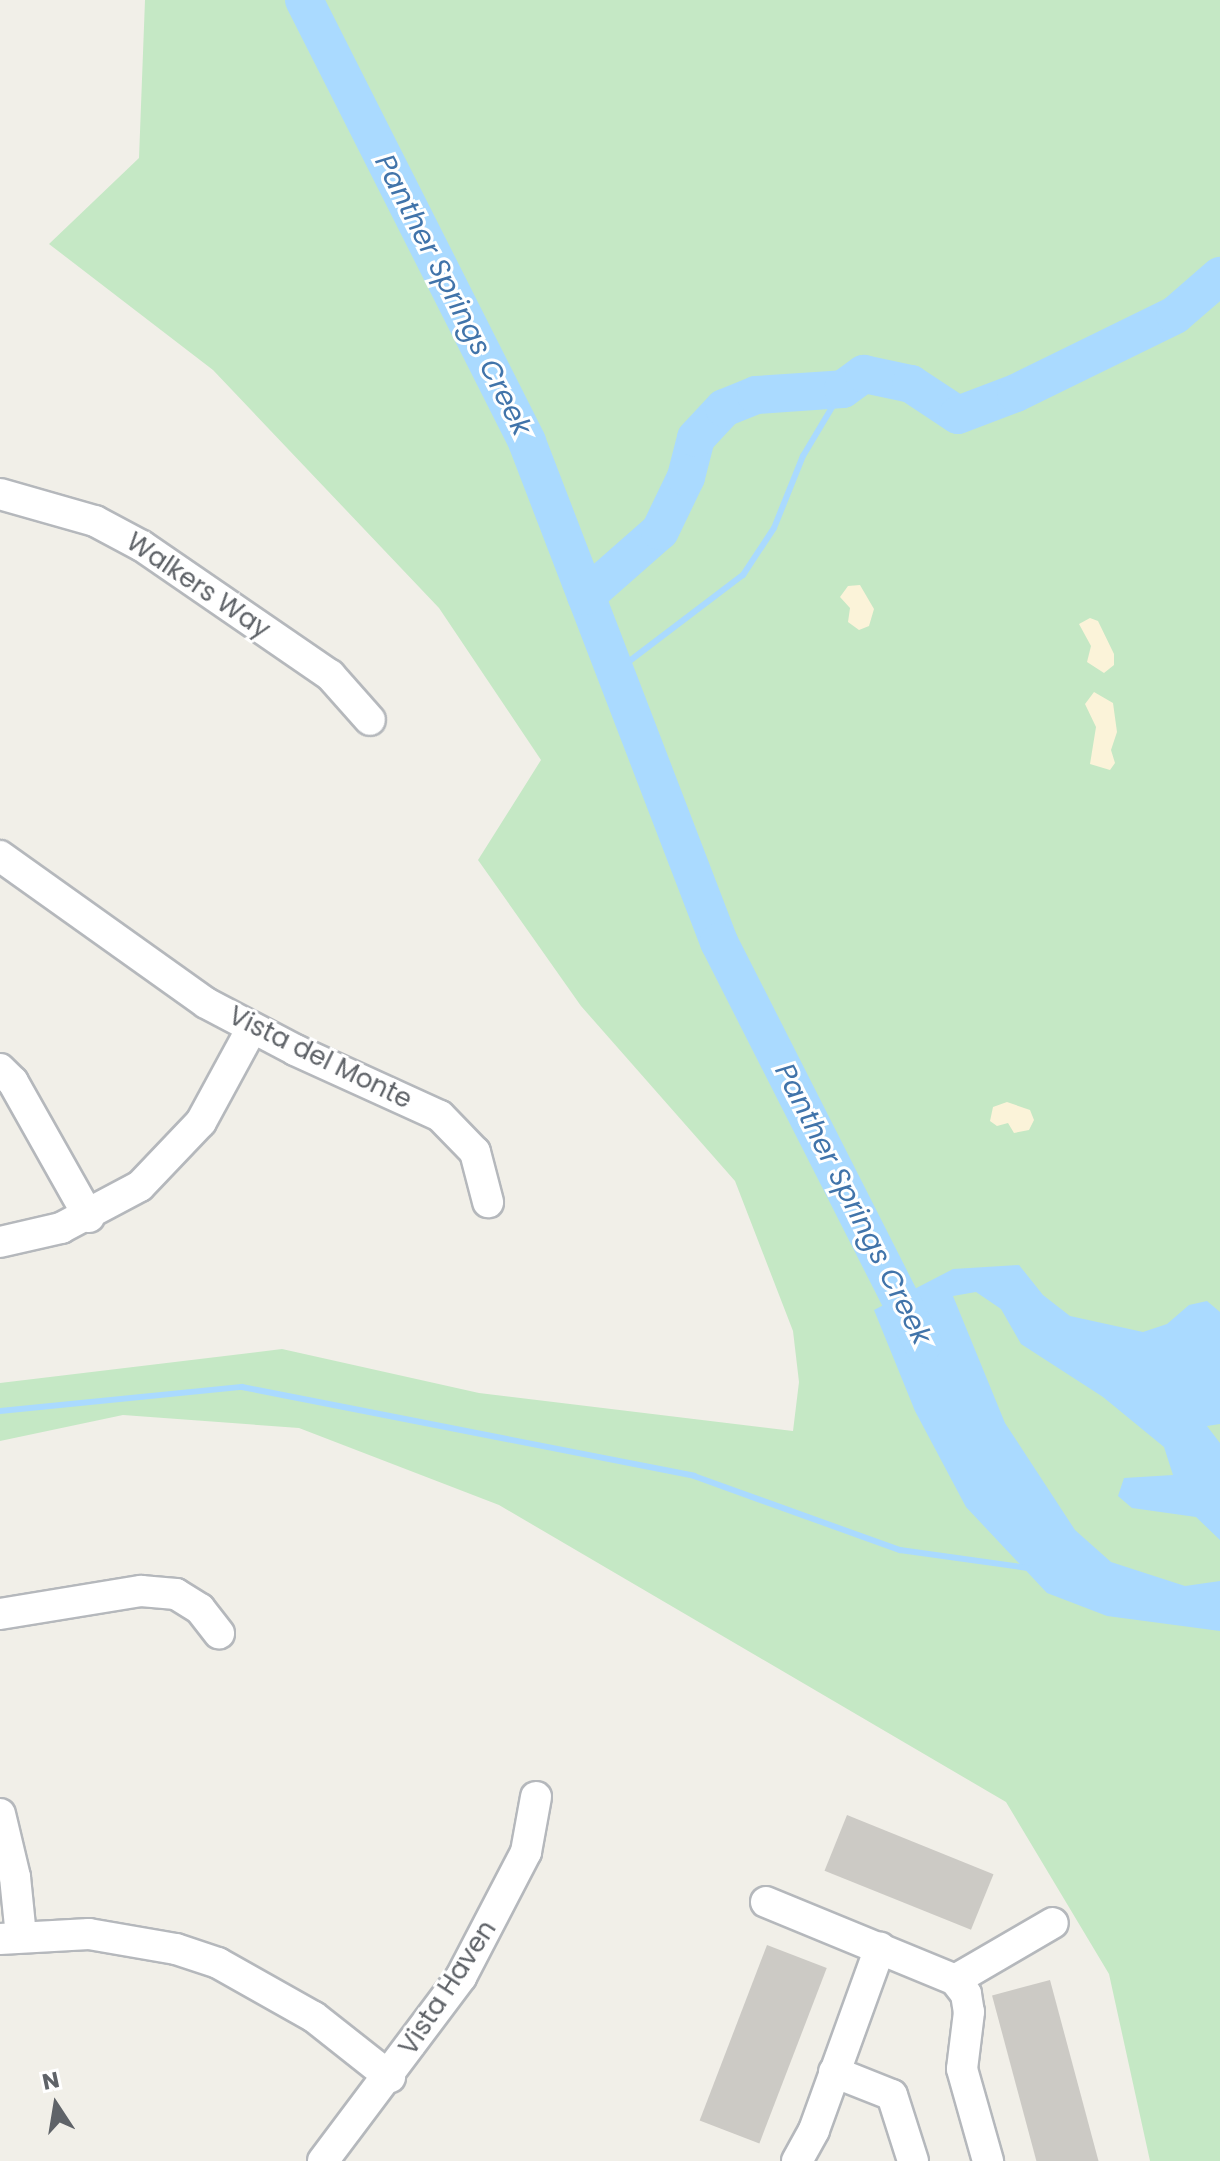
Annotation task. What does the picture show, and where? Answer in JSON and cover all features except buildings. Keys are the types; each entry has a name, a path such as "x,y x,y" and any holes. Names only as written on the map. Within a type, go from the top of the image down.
{"street":[{"name":"Walkers Way","path":"0,494 95,521 142,546 330,675 370,720"},
{"name":"Vista del Monte","path":"0,856 206,1003 252,1028 440,1116 475,1152 488,1202"},
{"path":"0,1242 89,1217 140,1186 183,1145 216,1096 252,1028"},
{"path":"0,1069 13,1082 89,1217"},
{"path":"0,1614 141,1591 176,1594 200,1609 219,1633"},
{"name":"Vista Haven","path":"323,2161 390,2077 461,1977 526,1852 536,1797"},
{"path":"0,1814 15,1877 10,1937 133,1940 218,1963 301,2009 390,2077"},
{"path":"766,1902 955,1980 966,1994 969,2012 962,2069 988,2161"},
{"path":"955,1980 1053,1923"},
{"path":"797,2161 880,1948"},
{"path":"834,2072 892,2095 913,2161"}],"green space":[{"path":"145,0 1220,0 1220,2161 1150,2161 1109,1974 1006,1802 499,1505 299,1428 123,1415 0,1441 0,1383 282,1349 479,1393 793,1431 799,1382 793,1331 735,1181 581,1006 478,860 541,760 439,608 213,370 49,244 139,158"}],"sand":[{"path":"860,585 874,609 869,626 859,630 848,622 850,608 840,597 848,586"},
{"path":"1090,618 1098,621 1114,654 1114,665 1104,673 1087,662 1091,646 1079,624"},
{"path":"1094,692 1113,703 1117,732 1111,750 1115,763 1110,770 1090,764 1096,727 1085,704"},
{"path":"1007,1102 1030,1110 1034,1120 1029,1130 1014,1133 1008,1123 997,1126 990,1121 993,1107"}],"water":[{"path":"1019,1265 1043,1295 1070,1316 1143,1332 1167,1324 1189,1305 1207,1301 1220,1312 1220,1424 1207,1426 1220,1443 1220,1540 1196,1517 1132,1508 1118,1496 1124,1478 1173,1475 1164,1447 1103,1397 1021,1344 1001,1309 976,1292 953,1296 1005,1423 1075,1530 1111,1562 1185,1586 1220,1581 1220,1631 1107,1616 1047,1593 966,1507 915,1411 874,1310 953,1269"}],"waterway":[{"name":"Panther Springs Creek","path":"304,0 527,442 719,942 923,1344"},
{"name":"Panther Springs Creek","path":"586,596 660,531 686,477 696,438 724,408 756,395 843,389 864,374 911,384 958,415 1016,393 1175,315 1220,276"},
{"name":"Panther Springs Creek","path":"615,672 743,575 774,528 803,456 843,389"},
{"path":"0,1411 242,1387 694,1476 900,1550 1028,1568"}]}
